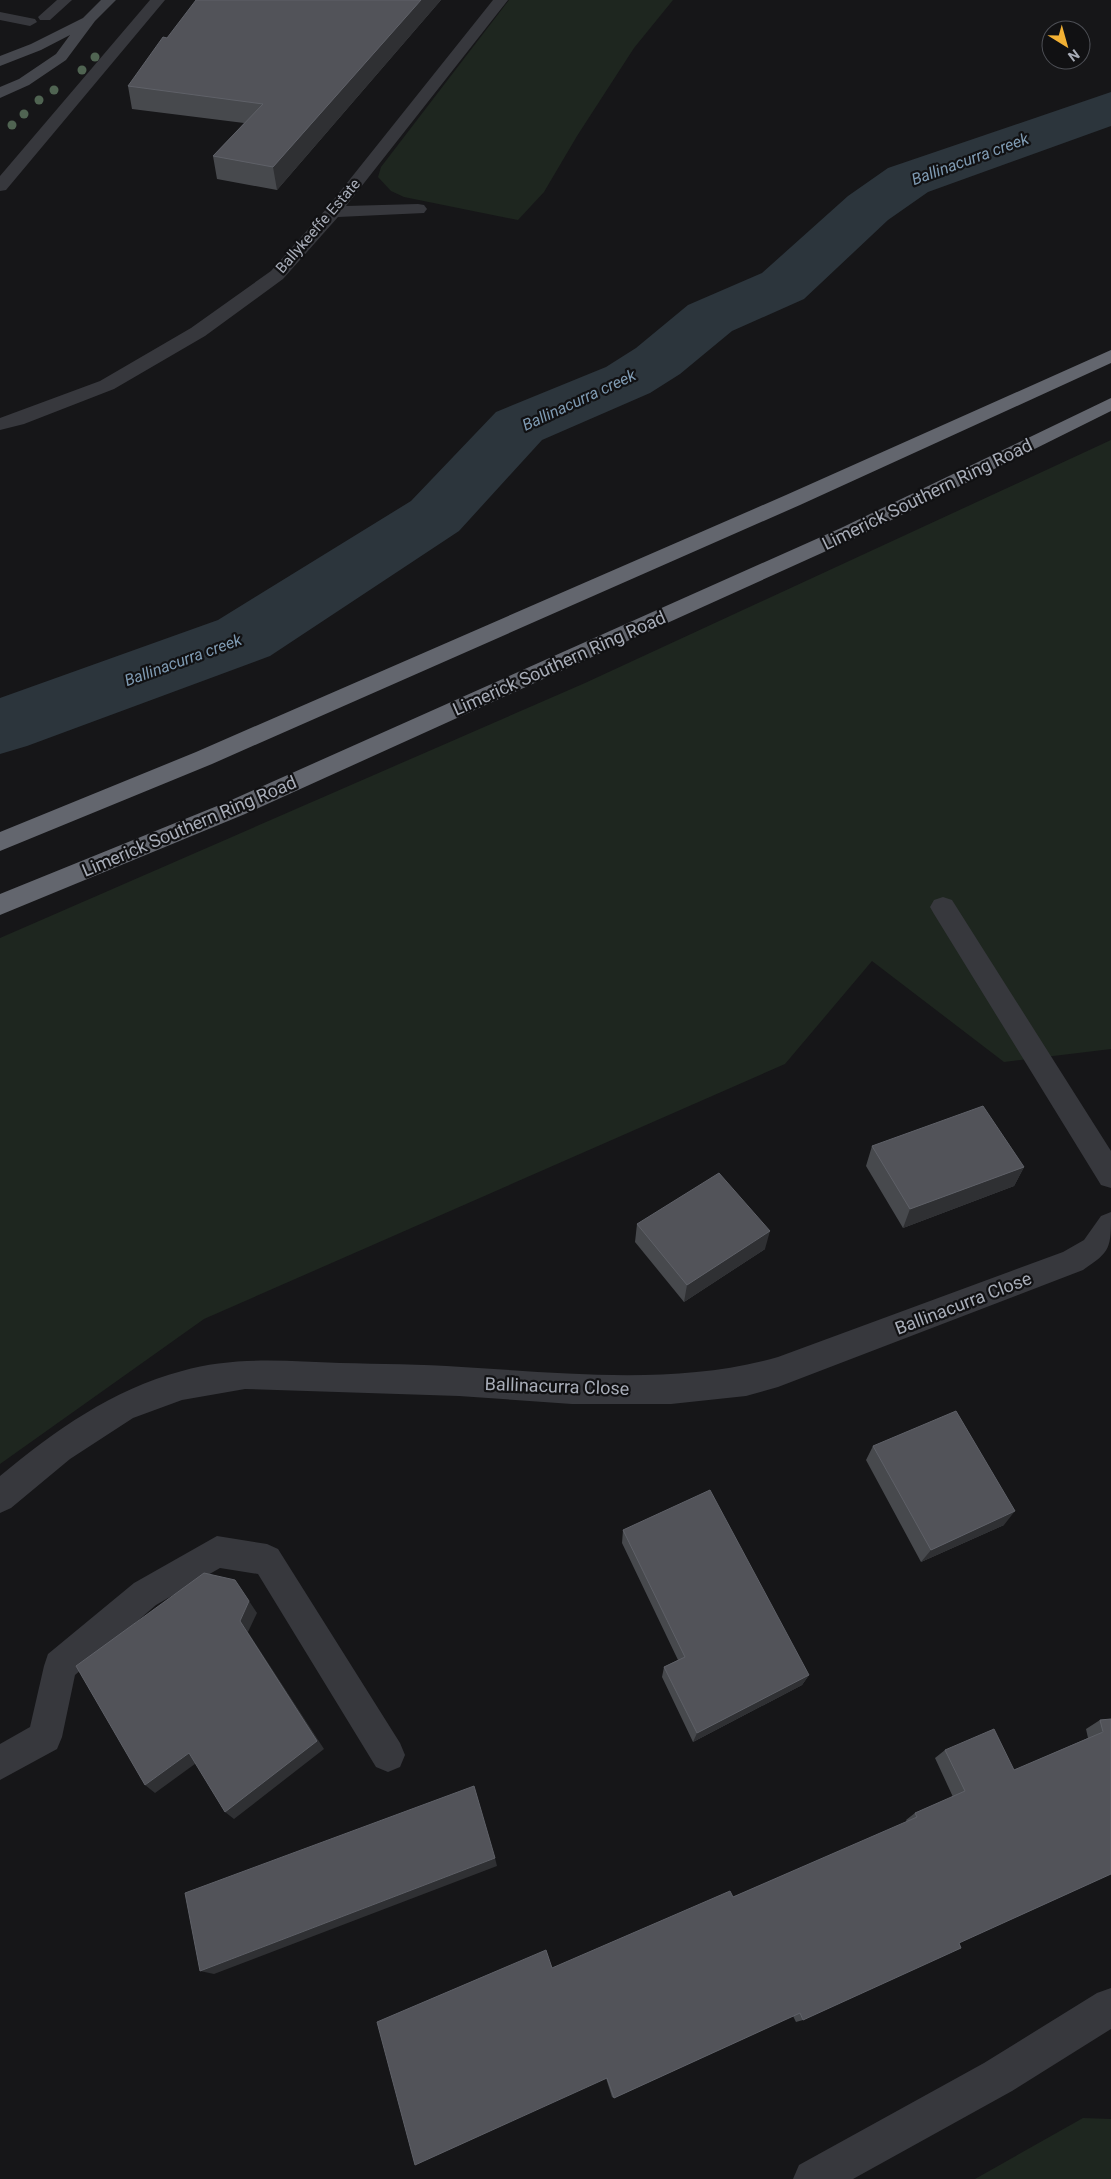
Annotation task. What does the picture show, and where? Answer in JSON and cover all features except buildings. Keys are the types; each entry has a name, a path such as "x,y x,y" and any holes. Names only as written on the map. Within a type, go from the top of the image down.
{"highway":[{"path":"0,842 204,758 721,532 1111,356"},
{"name":"Limerick Southern Ring Road","path":"0,905 236,808 839,537 1111,404"}],"main road":[{"path":"0,93 24,82 61,57 90,18 109,0"},
{"path":"0,61 36,47 90,18"}],"street":[{"path":"0,186 158,0"},
{"name":"Ballykeeffe Estate","path":"0,424 18,420 107,385 198,332 277,275 333,212 501,0"},
{"path":"333,212 418,209"},
{"path":"943,907 1111,1176"},
{"name":"Ballinacurra Close","path":"0,1497 59,1448 122,1407 182,1385 245,1374 459,1382 572,1389 671,1389 746,1381 788,1369 1073,1261 1094,1249 1111,1225"},
{"path":"813,2179 998,2077 1111,2007"}],"lane":[{"path":"45,17 65,0"},
{"path":"0,16 30,22"},
{"path":"0,1764 45,1737 60,1666 146,1594 217,1552 267,1560 388,1755"}],"shaded area":[{"path":"509,0 673,0 634,48 577,136 544,192 518,220 404,197 391,191 378,177 381,167"},
{"path":"1111,440 1111,1049 1004,1062 872,961 785,1064 204,1319 0,1464 0,938 585,683"},
{"path":"1083,2118 1111,2119 1111,2179 975,2179"}],"waterway":[{"name":"Ballinacurra creek","path":"0,727 244,638 435,516 519,426 628,380 658,361 710,318 783,286 868,208 908,180 1111,108"}]}
